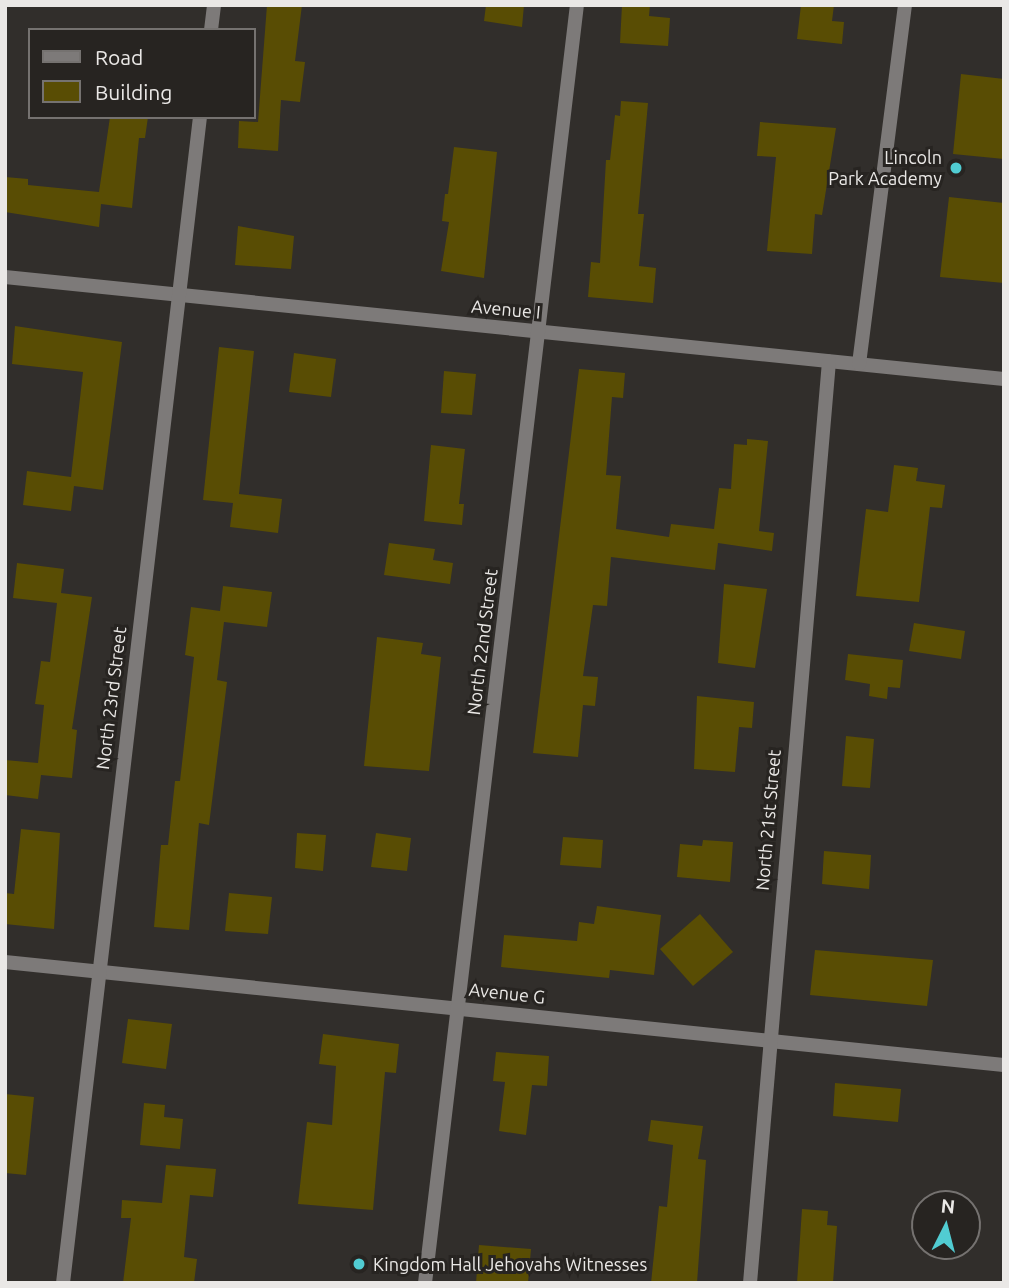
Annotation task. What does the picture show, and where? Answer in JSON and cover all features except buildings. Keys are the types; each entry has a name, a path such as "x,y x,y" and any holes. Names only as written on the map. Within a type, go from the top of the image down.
{"street":[{"path":"211,28 214,5"},
{"name":"North 22nd Street","path":"425,1283 577,5"},
{"path":"859,364 905,5"},
{"name":"North 23rd Street","path":"63,1283 200,119"},
{"name":"Avenue I","path":"5,277 177,297 1004,379"},
{"name":"North 21st Street","path":"750,1283 768,1041 829,361"},
{"name":"Avenue G","path":"5,962 1004,1065"}],"place":[{"name":"Lincoln Park Academy","path":"956,168"},
{"name":"Kingdom Hall Jehovahs Witnesses","path":"359,1264"}]}
